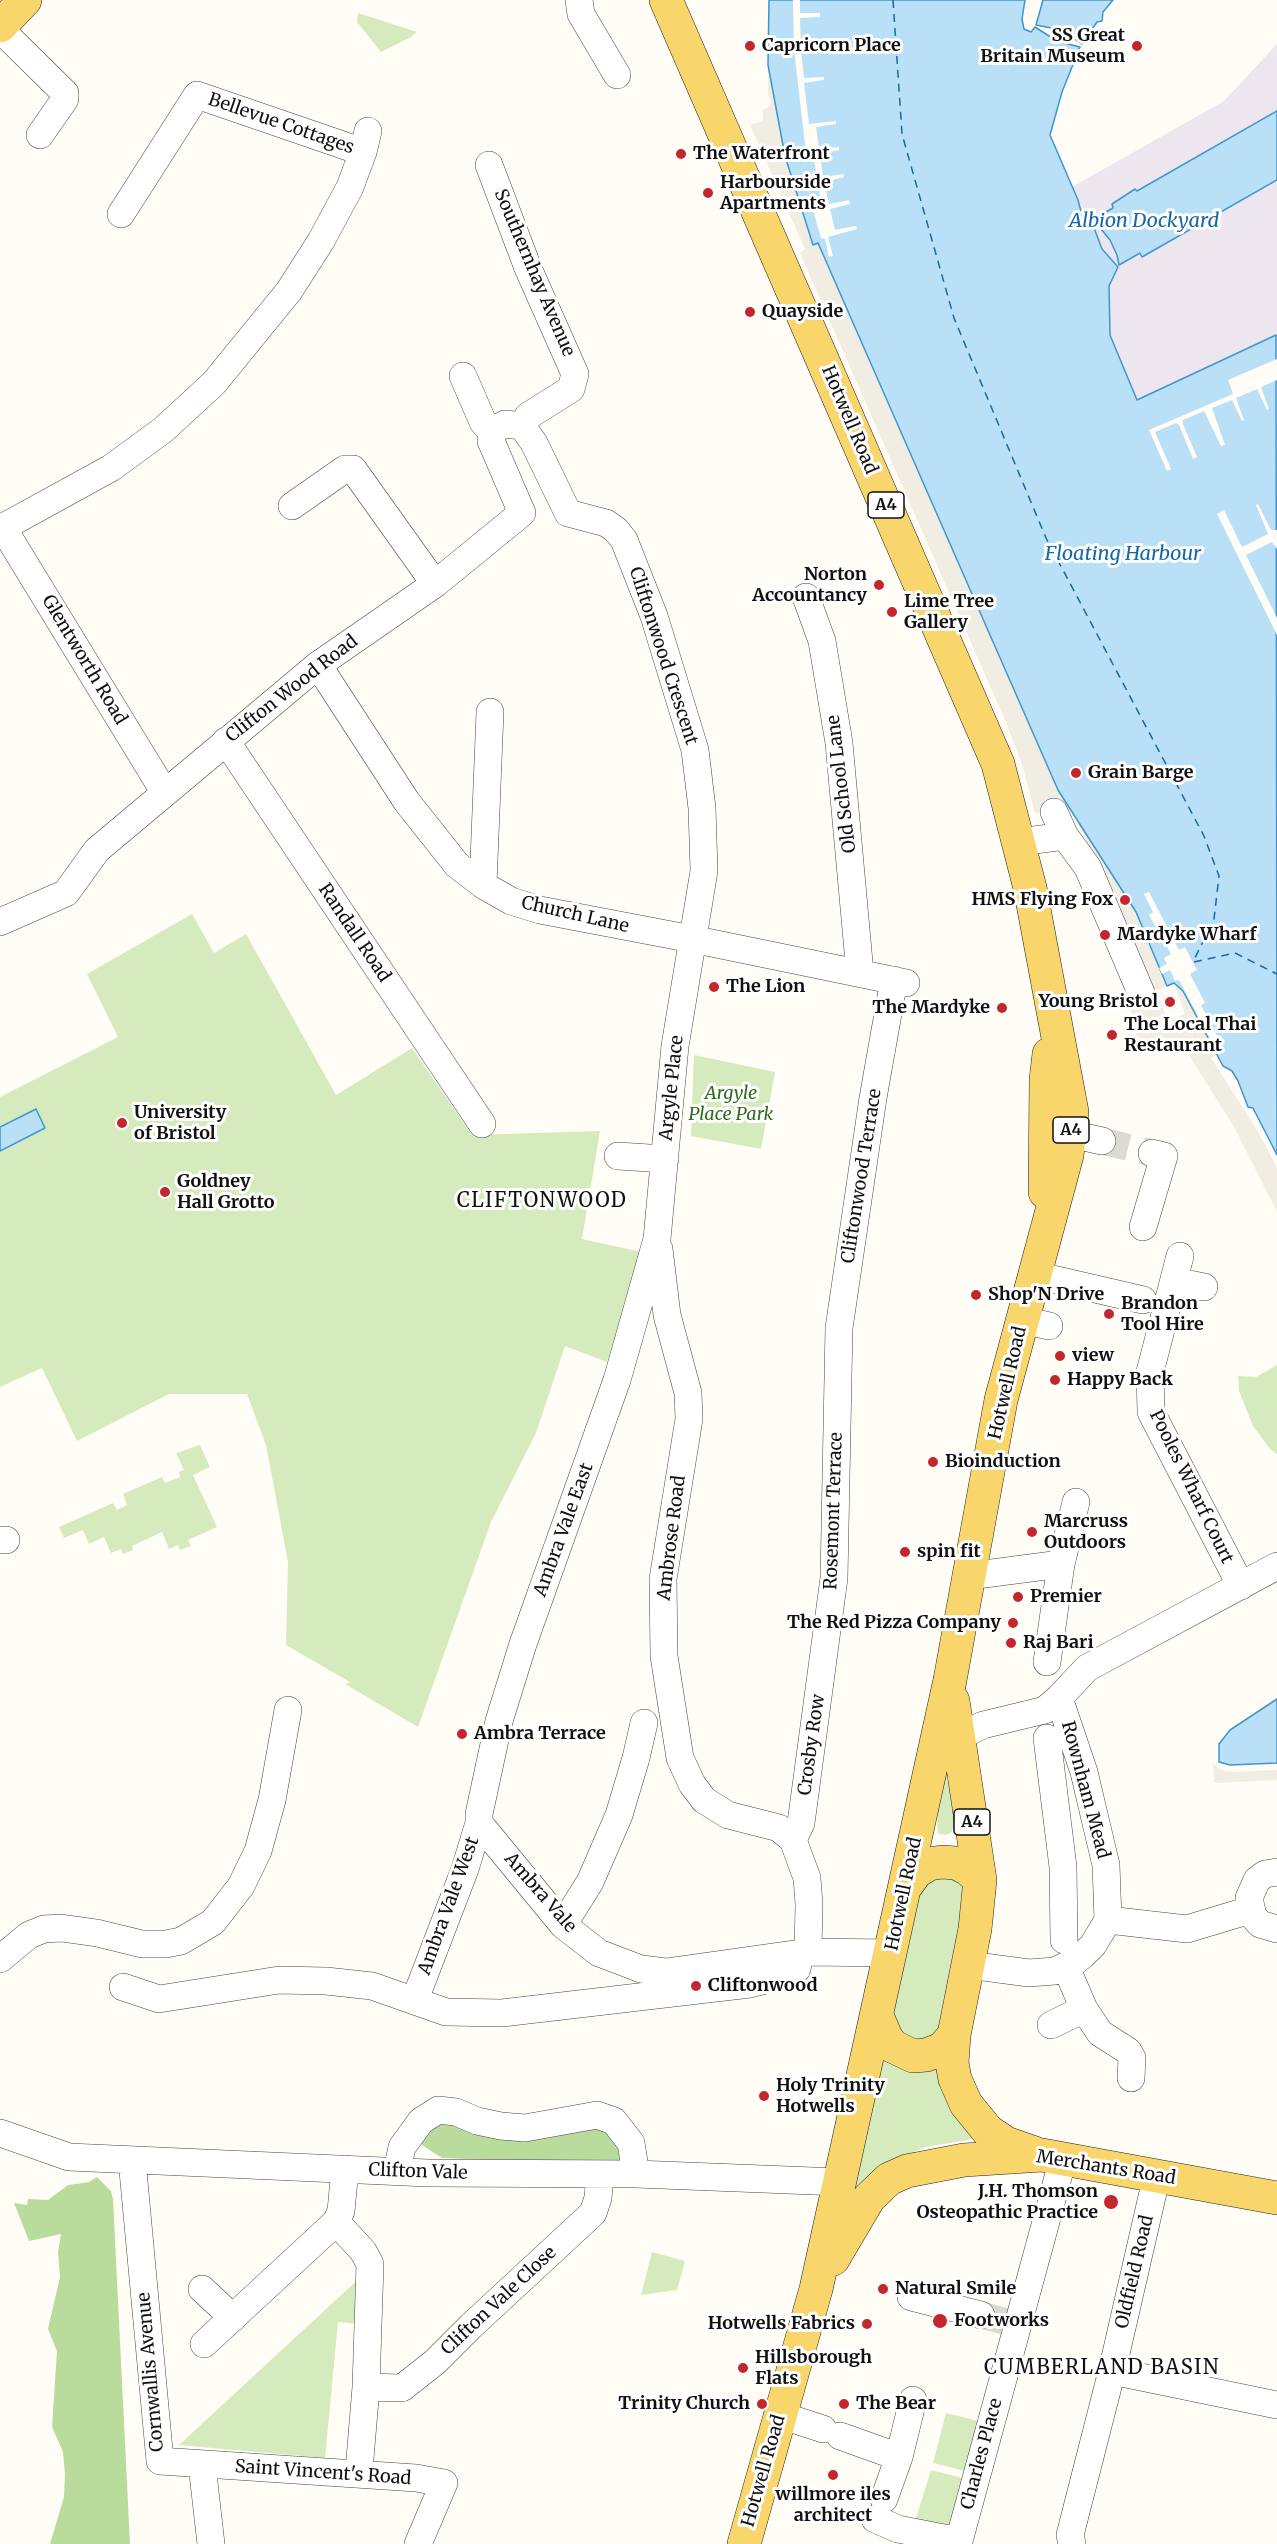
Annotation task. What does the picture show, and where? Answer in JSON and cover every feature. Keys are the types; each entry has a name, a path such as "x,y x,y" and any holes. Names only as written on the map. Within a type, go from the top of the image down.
{"main road":[{"path":"0,28 25,0"},
{"name":"Hotwell Road","path":"666,0 998,765 1030,888 1072,1112 1071,1134 1035,1275 1036,1323 1001,1400 950,1680 816,2289 744,2544"},
{"name":"Hotwell Road","path":"1045,1239 1046,1080 1054,1020"},
{"name":"A4","path":"950,1680 980,1880 969,1965 954,2035 952,2063 955,2079 960,2095 976,2119 988,2131 1006,2143 1052,2157"},
{"path":"906,1886 916,1872 928,1864 942,1862 956,1863 968,1869 980,1880"},
{"path":"877,2016 892,2046 913,2056 926,2055 942,2049 954,2035"},
{"name":"Merchants Road","path":"816,2289 869,2198 890,2179 907,2171 937,2164 976,2158 1052,2157 1277,2198"}],"street":[{"path":"579,0 581,14 617,75"},
{"path":"0,28 64,93 65,99 40,135"},
{"name":"Bellevue Cottages","path":"1,528 111,468 163,430 214,383 289,291 321,241 346,196 366,142 197,95 121,214"},
{"name":"Southernhay Avenue","path":"489,165 528,268 575,374 571,389 528,416 522,426"},
{"path":"463,376 483,422 491,431 505,424 522,426"},
{"name":"Cliftonwood Crescent","path":"522,426 534,443 564,507 573,515 611,525 624,540 654,616 690,731 698,768 704,838 704,871 692,939"},
{"name":"Clifton Wood Road","path":"0,922 66,893 97,850 318,664 435,584 522,513 491,441 491,431"},
{"path":"292,506 345,469 353,469 435,584"},
{"name":"Glentworth Road","path":"1,528 165,793"},
{"name":"Old School Lane","path":"806,597 822,641 839,743 860,973"},
{"name":"Church Lane","path":"318,664 407,802 457,865 483,885 511,901 540,910 900,982"},
{"path":"483,885 490,712"},
{"name":"Randall Road","path":"226,741 482,1124"},
{"path":"1054,812 1065,836 1088,868 1142,995"},
{"path":"1019,842 1065,836"},
{"name":"Argyle Place","path":"657,1239 675,1046 692,939"},
{"name":"Cliftonwood Terrace","path":"837,1372 839,1328 873,1098 900,982"},
{"path":"1071,1134 1102,1141"},
{"path":"1143,1227 1164,1156 1152,1153"},
{"path":"618,1156 665,1159"},
{"name":"Ambra Vale East","path":"480,1823 479,1814 499,1720 523,1644 617,1380 657,1239"},
{"name":"Ambrose Road","path":"657,1239 667,1315 688,1393 689,1419 663,1579 664,1656 680,1758 692,1784 704,1800 728,1815 778,1828 793,1840"},
{"name":"Pooles Wharf Court","path":"1204,1287 1177,1268 1150,1372 1151,1412 1241,1586"},
{"path":"1035,1275 1143,1300"},
{"name":"Rosemont Terrace","path":"825,1649 833,1557 837,1372"},
{"path":"1047,1662 1061,1564 1076,1502"},
{"path":"969,1576 1061,1564"},
{"name":"Pooles Wharf Court","path":"1059,1698 1087,1668 1277,1566"},
{"name":"Crosby Row","path":"793,1840 801,1823 825,1649"},
{"name":"Rownham Mead","path":"958,1737 983,1725 1045,1710 1059,1698 1084,1772 1106,1865 1108,1920"},
{"path":"0,1959 29,1935 44,1929 61,1928 97,1933 142,1944 166,1944 181,1941 213,1922 241,1886 258,1851 272,1800 288,1710"},
{"path":"563,1925 590,1882 619,1815 644,1723"},
{"path":"1047,1738 1064,1867 1064,1940"},
{"name":"Ambra Vale","path":"480,1823 563,1925 599,1953 641,1969 666,1972 804,1952 891,1953"},
{"name":"Ambra Vale West","path":"419,1989 480,1823"},
{"path":"123,1987 159,1999 279,1980 326,1981 372,1986 446,2012 502,2013 750,1984 791,1974 797,1969 804,1952 809,1904 807,1878 793,1840"},
{"path":"1064,1867 1106,1865"},
{"path":"1277,1872 1257,1880 1249,1898 1250,1910 1260,1924 1277,1929"},
{"path":"969,1965 1029,1973 1055,1971 1066,1967 1083,1955 1093,1945 1108,1920 1187,1929 1250,1910"},
{"path":"1066,1967 1084,2009 1100,2033 1128,2051 1132,2058 1131,2078"},
{"path":"1051,2025 1084,2009"},
{"path":"397,2171 402,2147 422,2121 438,2110 456,2112 477,2121 501,2126 525,2128 597,2115 614,2121 625,2132 631,2143 636,2174"},
{"name":"Clifton Vale","path":"0,2133 69,2157 397,2171 636,2174 839,2182"},
{"name":"Charles Place","path":"961,2542 1052,2157"},
{"name":"Cornwallis Avenue","path":"132,2160 160,2461 202,2465"},
{"path":"204,2344 336,2222 341,2211 345,2169"},
{"name":"Clifton Vale Close","path":"366,2388 402,2388 435,2362 593,2213 598,2198 600,2175"},
{"name":"Oldfield Road","path":"1072,2544 1070,2535 1112,2371 1157,2175"},
{"path":"336,2222 363,2251 370,2264 366,2388 360,2459"},
{"path":"202,2289 233,2318"},
{"path":"911,2297 981,2315"},
{"path":"1112,2371 1277,2405"},
{"path":"913,2400 899,2457 880,2509 898,2529 961,2542"},
{"path":"780,2415 899,2457"},
{"path":"202,2465 211,2544"},
{"name":"Saint Vincent's Road","path":"202,2465 416,2478 444,2483 418,2544"}],"shaded area":[{"path":"769,0 818,243 1058,790 1071,811 1035,813 1023,767 1005,720 800,253 805,249 750,125 763,121 763,110 769,107 771,101 768,95"},
{"path":"1277,44 1277,336 1137,400 1110,335 1109,286 1118,267 1102,249 1091,221 1083,219 1072,187 1224,101"},
{"path":"1074,814 1136,912 1167,986 1156,990 1168,1020 1185,1014 1174,983 1183,991 1216,1055 1211,1058 1257,1130 1277,1168 1277,1212 1233,1125 1180,1041 1173,1046 1140,1052 1128,999 1142,995 1097,864"},
{"path":"1213,1763 1219,1769 1229,1772 1277,1770 1277,1780 1214,1783"}],"green space":[{"path":"358,13 417,32 381,52 357,22"},
{"path":"192,914 214,953 246,934 336,1095 412,1048 472,1135 600,1131 582,1239 642,1252 607,1362 565,1346 536,1433 491,1522 418,1727 345,1684 350,1682 286,1645 288,1562 266,1445 247,1394 169,1394 77,1441 42,1368 0,1387 0,1097 118,1037 87,974"},
{"name":"Argyle Place Park","path":"694,1055 775,1072 761,1149 691,1136"},
{"path":"1277,1365 1277,1454 1270,1449 1253,1426 1239,1391 1238,1376 1256,1377"},
{"path":"200,1445 210,1467 193,1475 217,1527 188,1540 191,1546 180,1550 178,1545 169,1549 162,1532 132,1546 133,1550 123,1554 121,1549 111,1553 104,1537 89,1544 83,1530 64,1538 59,1527 113,1503 117,1510 127,1505 123,1494 162,1477 165,1483 180,1477 179,1472 184,1470 176,1453"},
{"path":"946,1773 956,1822 951,1833 945,1835 938,1833 936,1801"},
{"path":"947,1873 965,1887 968,1902 942,2031 923,2043 901,2036 893,2015 909,1932 923,1881"},
{"path":"878,2053 937,2067 979,2138 926,2147 883,2164 855,2196 848,2178"},
{"path":"429,2122 594,2126 611,2134 618,2143 620,2165 442,2158 422,2145 420,2140"},
{"path":"97,2177 111,2191 113,2199 130,2544 50,2544 64,2497 65,2474 63,2452 52,2427 57,2351 48,2329 60,2277 58,2252 61,2234 29,2241 14,2203 27,2205 28,2199 48,2200 68,2185 89,2182"},
{"path":"652,2252 685,2261 677,2290 641,2295"},
{"path":"365,2273 360,2324 338,2322 325,2458 179,2445"},
{"path":"946,2413 982,2422 969,2472 933,2463"},
{"path":"931,2470 967,2479 952,2532 914,2525"}],"water":[{"name":"Floating Harbour","path":"769,0 1025,0 1022,19 1024,29 1031,32 1035,27 1057,41 1080,47 1062,92 1050,135 1078,200 1083,219 1091,220 1102,249 1118,267 1109,286 1110,335 1137,400 1276,335 1277,1155 1253,1108 1248,1107 1238,1081 1232,1071 1223,1066 1183,991 1174,983 1167,986 1136,912 1058,790 818,243 813,245 785,156 768,65"},
{"path":"1043,0 1113,0 1103,12 1102,21 1097,22 1082,44 1061,30 1036,25"},
{"name":"Albion Dockyard","path":"1277,111 1277,180 1142,257 1140,253 1119,265 1110,240 1093,219 1113,208 1112,204 1135,189 1137,191"},
{"path":"36,1109 45,1128 0,1151 0,1127"},
{"path":"1277,1699 1277,1763 1230,1765 1219,1762 1219,1744 1230,1730"}],"pier":[{"path":"793,0 800,0 800,13 820,13 820,17 800,18 801,46 821,45 822,49 801,51 804,78 824,77 824,80 804,83 809,124 836,121 836,124 816,127 819,149 839,147 839,150 820,154 823,177 844,174 844,177 824,182 829,204 849,200 850,204 830,209 835,230 856,226 857,229 828,237 833,256 829,257 825,239 821,238 813,210 821,201 813,153 806,153 794,49"},
{"path":"1277,359 1277,380 1261,387 1269,409 1267,410 1257,389 1236,398 1244,420 1242,421 1232,400 1212,408 1225,445 1221,446 1204,411 1183,420 1197,457 1193,459 1179,425 1176,423 1155,432 1171,469 1167,471 1149,430 1233,394 1228,380"},
{"path":"1258,504 1271,530 1277,530 1277,549 1272,542 1246,555 1277,618 1277,635 1217,514 1224,510 1242,547 1268,534 1256,505"},
{"path":"1149,892 1179,950 1185,947 1197,970 1190,974 1205,1003 1201,1005 1225,1051 1218,1054 1179,980 1175,981 1170,970 1162,974 1159,968 1167,964 1164,958 1171,954 1149,915 1153,912 1144,894"}],"ferry route":[{"path":"893,0 902,134 954,318 1046,538 1204,836 1219,876 1214,919 1193,962"},
{"path":"1194,962 1235,953 1277,974"}],"tunnel":[{"path":"1102,1141 1152,1153"},
{"path":"981,2315 1011,2323"}],"place":[{"name":"Capricorn Place","path":"750,46"},
{"name":"SS Great Britain Museum","path":"1137,46"},
{"name":"The Waterfront","path":"681,154"},
{"name":"Harbourside Apartments","path":"708,193"},
{"name":"Quayside","path":"750,312"},
{"name":"Norton Accountancy","path":"879,585"},
{"name":"Lime Tree Gallery","path":"892,612"},
{"name":"Grain Barge","path":"1076,773"},
{"name":"HMS Flying Fox","path":"1125,900"},
{"name":"Mardyke Wharf","path":"1105,935"},
{"name":"The Lion","path":"714,987"},
{"name":"Young Bristol","path":"1170,1002"},
{"name":"The Mardyke","path":"1002,1008"},
{"name":"The Local Thai Restaurant","path":"1112,1035"},
{"name":"University of Bristol","path":"122,1123"},
{"name":"Goldney Hall Grotto","path":"165,1192"},
{"name":"Shop'N Drive","path":"976,1295"},
{"name":"Brandon Tool Hire","path":"1109,1314"},
{"name":"view","path":"1060,1356"},
{"name":"Happy Back","path":"1055,1380"},
{"name":"Bioinduction","path":"933,1462"},
{"name":"Marcruss Outdoors","path":"1032,1532"},
{"name":"spin fit","path":"905,1552"},
{"name":"Premier","path":"1018,1597"},
{"name":"The Red Pizza Company","path":"1013,1623"},
{"name":"Raj Bari","path":"1011,1643"},
{"name":"Ambra Terrace","path":"462,1734"},
{"name":"Cliftonwood","path":"696,1986"},
{"name":"Holy Trinity Hotwells","path":"764,2096"},
{"name":"J.H. Thomson Osteopathic Practice","path":"1111,2202"},
{"name":"Natural Smile","path":"883,2289"},
{"name":"Footworks","path":"940,2321"},
{"name":"Hotwells Fabrics","path":"867,2324"},
{"name":"Hillsborough Flats","path":"743,2368"},
{"name":"Trinity Church","path":"762,2404"},
{"name":"The Bear","path":"844,2404"},
{"name":"willmore iles architect","path":"833,2475"}],"district":[{"name":"CLIFTONWOOD","path":"542,1201"},
{"name":"CUMBERLAND BASIN","path":"1102,2368"}]}
